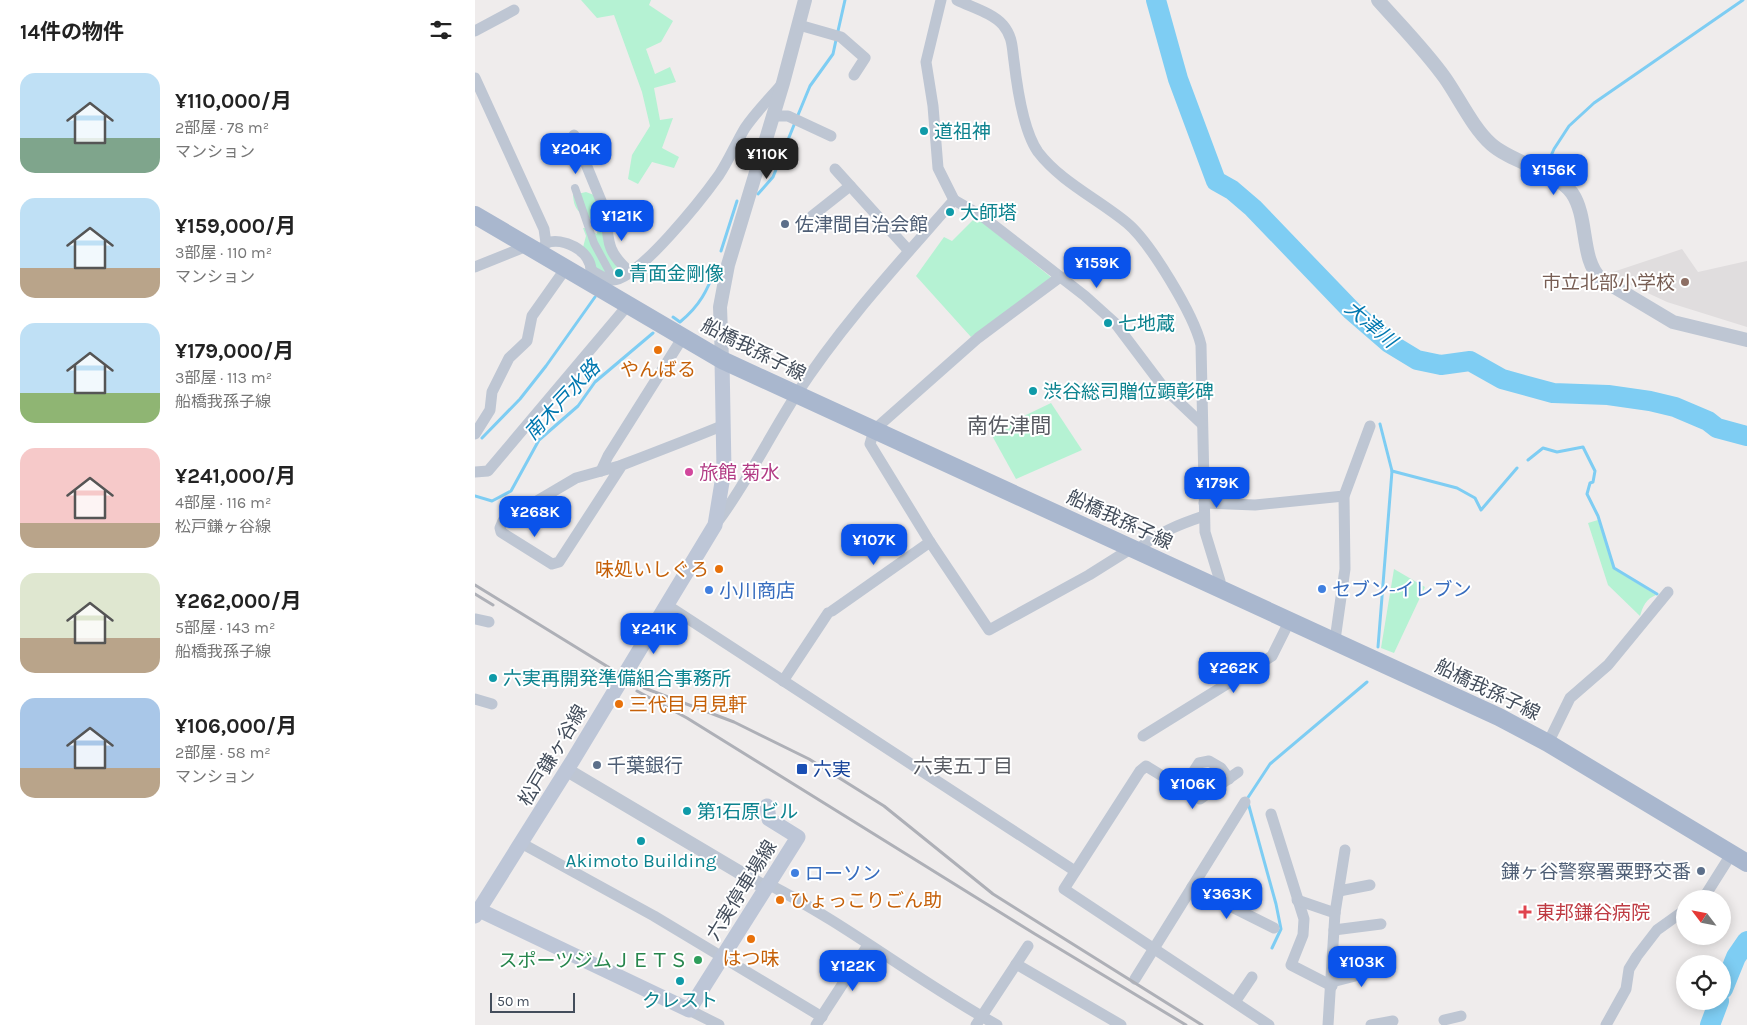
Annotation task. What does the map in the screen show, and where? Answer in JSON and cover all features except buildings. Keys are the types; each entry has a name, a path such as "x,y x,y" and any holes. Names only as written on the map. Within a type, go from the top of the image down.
{"main road":[{"name":"船橋我孫子線","path":"476,217 537,247 566,268 722,360 1461,698 1548,743 1747,863"},
{"name":"松戸鎌ヶ谷線","path":"477,913 567,770 715,525 723,487 722,360"},
{"name":"六実停車場線","path":"694,1017 723,956 798,837 769,819 767,806"},
{"path":"477,913 694,1017"}],"street":[{"path":"722,360 720,307 728,265 783,83 805,0"},
{"path":"941,0 926,62 933,106 938,168 953,200 982,216 1115,323 1164,388 1202,424"},
{"path":"957,0 998,20 1010,37 1024,117 1029,136 1038,151 1058,174 1134,229 1184,303 1197,328 1201,345 1204,516 1207,544 1220,581 1218,587"},
{"path":"1378,0 1430,58 1490,143 1549,176 1572,193 1582,218 1595,273 1673,322 1747,340"},
{"path":"475,32 514,10"},
{"path":"799,24 836,36 865,58 854,75"},
{"path":"475,78 543,229 537,247"},
{"path":"475,267 555,240 570,244 589,260 594,273 614,280 630,272 649,259 707,192 737,146 745,128 783,83"},
{"path":"772,116 788,116 831,136"},
{"path":"574,135 605,213 608,243 614,257 630,272"},
{"path":"835,169 909,251"},
{"path":"812,216 850,186"},
{"path":"575,188 594,242 614,280"},
{"path":"715,525 737,494 796,395 867,297 953,200"},
{"path":"475,434 489,410 491,392 509,358 527,341 532,316 566,268"},
{"path":"1060,277 978,338 875,430 870,444 930,542 989,630 1145,542 1177,526 1204,516"},
{"path":"475,472 488,470 628,305"},
{"path":"601,471 608,456 683,337"},
{"path":"622,465 559,562 552,564 501,532 500,528 503,522 576,478 622,465 724,425"},
{"path":"1335,640 1345,568 1344,496 1370,426"},
{"path":"1204,503 1255,505 1344,496"},
{"path":"783,681 830,612 930,542"},
{"path":"1548,743 1570,698 1608,665 1668,592"},
{"path":"667,605 1075,871"},
{"path":"475,619 489,622"},
{"path":"1143,736 1271,656 1290,620"},
{"path":"475,699 492,704"},
{"path":"1183,788 1199,764 1209,761 1234,776 1200,799 1146,766 1064,889 1269,1025"},
{"path":"567,770 767,886 805,902 979,1021 997,1025"},
{"path":"1135,979 1245,802"},
{"path":"1271,814 1297,900 1301,906 1303,935 1291,965 1332,984 1386,968"},
{"path":"521,843 723,956 819,1021 868,945"},
{"path":"1327,1025 1332,984 1335,913 1345,850"},
{"path":"1709,890 1732,853"},
{"path":"1339,892 1370,884"},
{"path":"1191,888 1274,928"},
{"path":"1297,900 1335,913"},
{"path":"1606,1025 1626,989 1629,969 1637,956 1657,930 1676,916"},
{"path":"1335,930 1381,924"},
{"path":"979,1021 1028,946"},
{"path":"1016,964 1121,1025"},
{"path":"1235,1002 1252,977"},
{"path":"694,1017 719,1025"},
{"path":"1371,1025 1393,1021"}],"shaded area":[{"name":"市立北部小学校","path":"1682,249 1698,272 1747,261 1747,327 1667,302 1607,274"}],"green space":[{"path":"581,0 651,0 649,5 673,21 661,42 646,49 655,74 670,67 676,82 654,88 660,120 673,118 662,148 679,157 674,168 652,162 638,184 628,179 632,155 650,126 642,92 614,15 597,18"},
{"path":"586,192 594,195 598,205 607,251 619,269 608,276 595,269 582,251 586,236 583,228 597,234 598,227 579,212 574,204 573,195"},
{"path":"976,217 1052,278 971,337 916,276 944,237 952,241"},
{"path":"1051,403 1082,450 1016,479 990,432"},
{"path":"1598,520 1614,569 1656,595 1645,603 1640,616 1608,585 1588,523"},
{"path":"1394,569 1425,587 1394,653 1381,648"}],"waterway":[{"name":"南木戸水路","path":"838,31 845,0"},
{"name":"大津川","path":"1156,0 1178,79 1216,181 1232,190 1253,208 1352,311 1389,343 1417,360 1441,365 1470,361 1502,379 1553,393 1608,395 1675,407 1708,421 1717,428 1747,436"},
{"path":"1546,167 1554,149 1569,126 1594,103 1743,0"},
{"name":"南木戸水路","path":"798,115 810,86 833,54 836,40"},
{"name":"南木戸水路","path":"758,194 773,177 794,125"},
{"name":"南木戸水路","path":"721,251 737,201"},
{"name":"南木戸水路","path":"673,317 680,322 687,316 706,290 717,266"},
{"path":"482,438 520,399 595,297"},
{"name":"南木戸水路","path":"475,496 492,501 511,491 539,440 578,406 595,382 653,333"},
{"path":"1378,647 1392,471 1380,424"},
{"path":"1528,460 1543,448 1557,452 1583,447 1595,471 1593,482 1590,483 1587,494 1598,516 1614,568 1657,594"},
{"path":"1392,471 1457,488 1475,498 1481,510 1517,468"},
{"path":"1272,948 1281,929 1247,799 1270,764 1367,682"},
{"name":"大津川","path":"1731,969 1736,957 1747,941"},
{"name":"大津川","path":"1710,1025 1716,1010"}],"railway":[{"path":"475,585 639,686 734,722 809,759 884,806 993,894 1202,1025"},
{"path":"475,594 493,605"},
{"path":"637,691 687,718 1035,934 1186,1025"}],"place":[{"name":"道祖神","path":"924,131"},
{"name":"大師塔","path":"950,212"},
{"name":"佐津間自治会館","path":"785,224"},
{"name":"青面金剛像","path":"619,273"},
{"name":"市立北部小学校","path":"1685,282"},
{"name":"七地蔵","path":"1108,323"},
{"name":"やんばる","path":"658,350"},
{"name":"渋谷総司贈位顕彰碑","path":"1033,391"},
{"name":"旅館 菊水","path":"689,472"},
{"name":"味処いしぐろ","path":"719,569"},
{"name":"セブン-イレブン","path":"1322,589"},
{"name":"小川商店","path":"709,590"},
{"name":"六実再開発準備組合事務所","path":"493,678"},
{"name":"三代目 月見軒","path":"619,704"},
{"name":"千葉銀行","path":"597,765"},
{"name":"六実","path":"802,769"},
{"name":"第1石原ビル","path":"687,811"},
{"name":"Akimoto Building","path":"641,841"},
{"name":"鎌ヶ谷警察署粟野交番","path":"1701,871"},
{"name":"ローソン","path":"795,873"},
{"name":"ひょっこりごん助","path":"780,900"},
{"name":"東邦鎌谷病院","path":"1525,912"},
{"name":"はつ味","path":"751,939"},
{"name":"スポーツジムＪＥＴＳ","path":"698,960"},
{"name":"クレスト","path":"680,981"}],"district":[{"name":"南佐津間","path":"1009,426"},
{"name":"六実五丁目","path":"963,766"}]}
